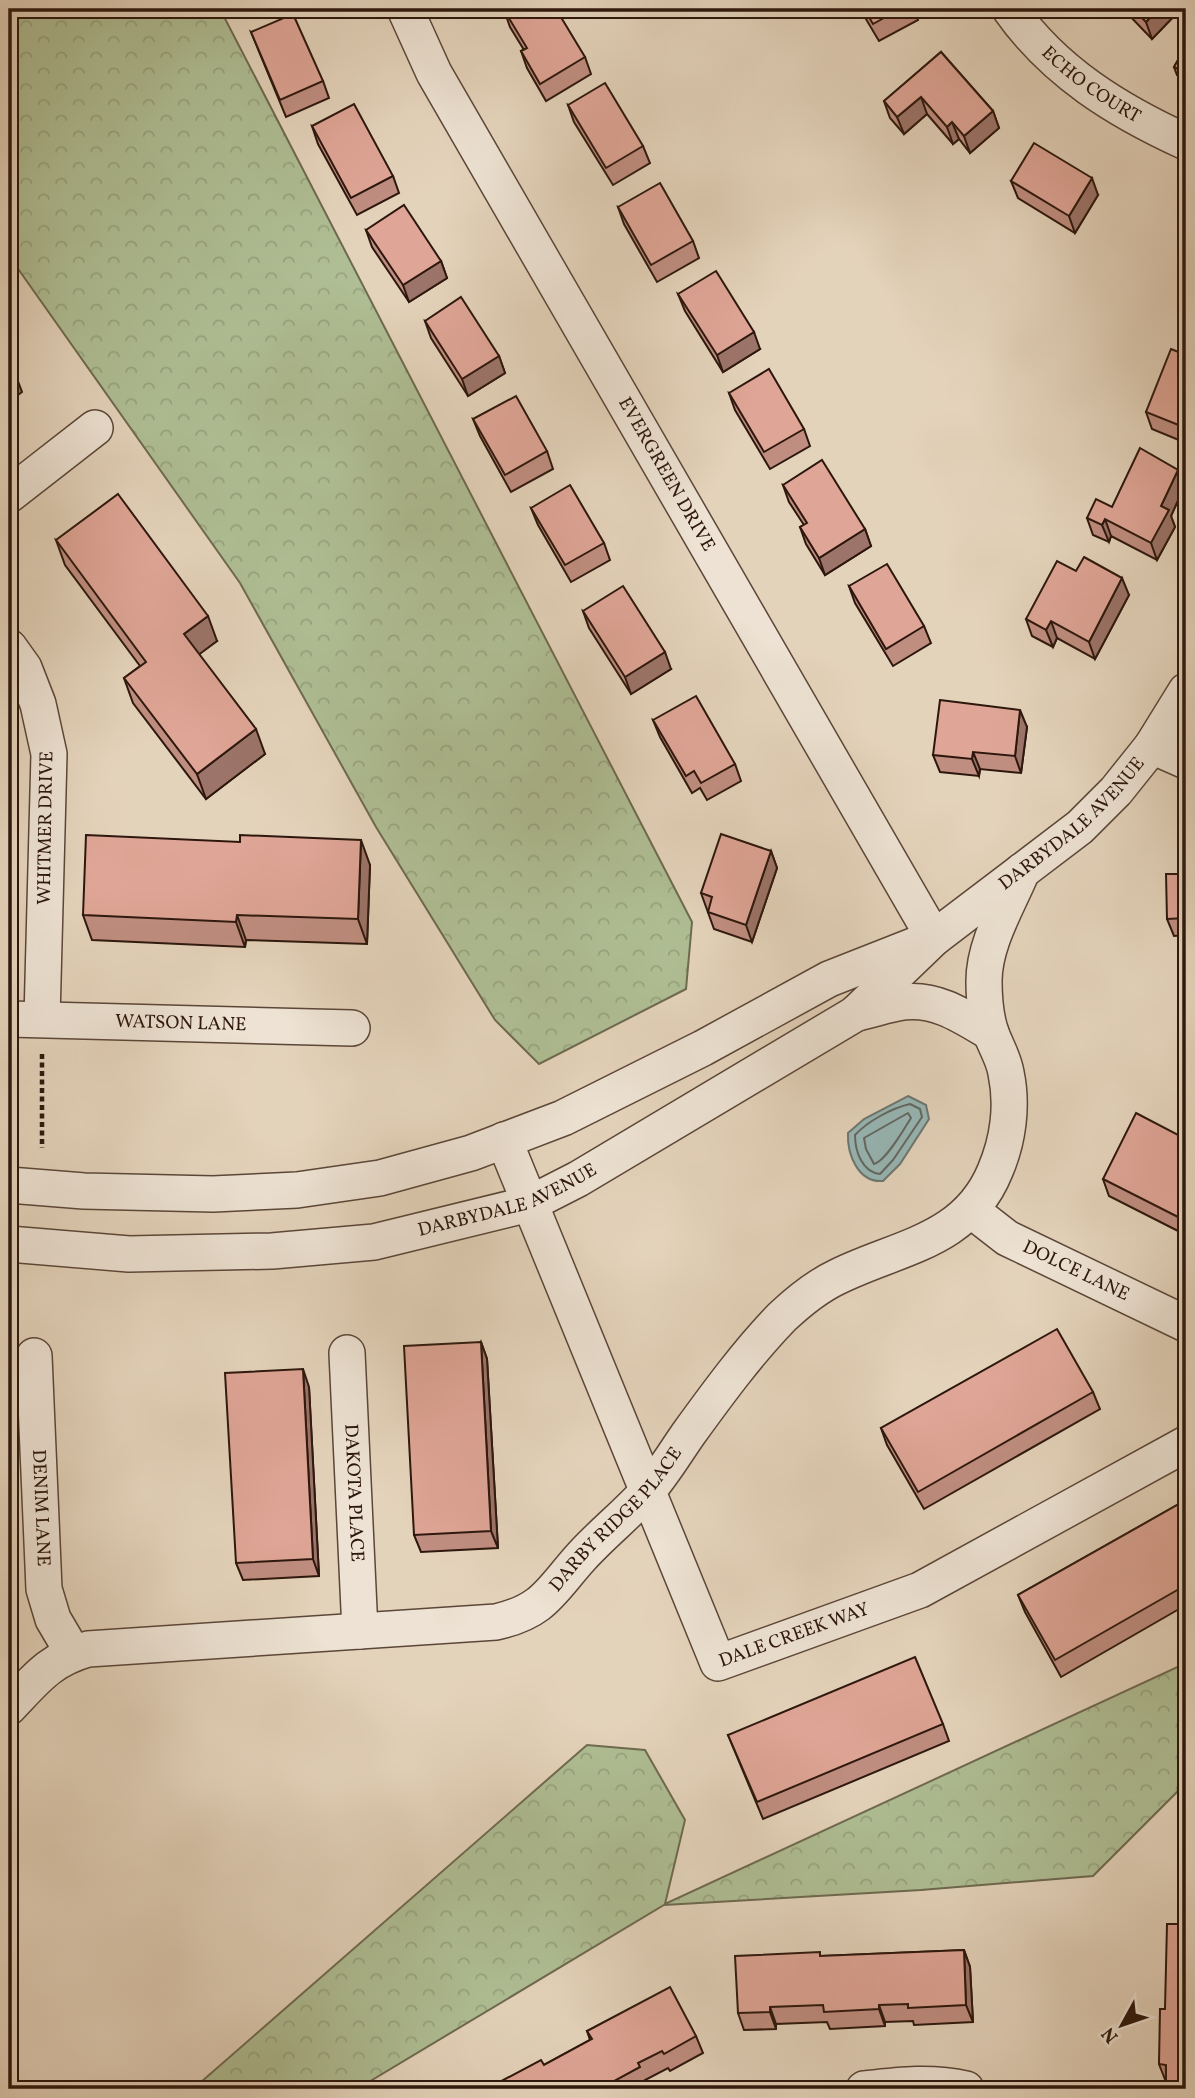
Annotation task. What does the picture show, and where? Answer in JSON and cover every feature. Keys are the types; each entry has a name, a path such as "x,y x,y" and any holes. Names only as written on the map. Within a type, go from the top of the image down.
{"street":[{"name":"EVERGREEN DRIVE","path":"404,9 434,73 934,938"},
{"name":"ECHO COURT","path":"1010,9 1046,51 1081,82 1118,109 1186,142"},
{"path":"9,495 95,428"},
{"name":"WHITMER DRIVE","path":"9,647 24,668 38,704 49,754 25,1018"},
{"name":"DARBYDALE AVENUE","path":"9,1244 129,1254 272,1251 374,1242 529,1204 578,1179 855,1014 934,938 1080,827 1116,791 1152,746 1186,691"},
{"path":"1152,746 1186,761"},
{"name":"DARBY RIDGE PLACE","path":"9,1707 47,1667 73,1653 88,1649 496,1622 527,1612 555,1590 582,1555 647,1492 711,1403 783,1317 803,1299 837,1277 915,1247 971,1210 995,1172 1010,1114 1006,1072 991,1033 984,973 994,936 1022,872"},
{"name":"DARBYDALE AVENUE","path":"9,1185 84,1191 213,1194 297,1190 380,1178 471,1153 563,1118 829,979 934,938"},
{"path":"855,1014 904,1002 935,1005 951,1010 991,1033"},
{"name":"WATSON LANE","path":"25,1018 352,1028"},
{"name":"DALE CREEK WAY","path":"503,1140 718,1663 920,1590 1186,1444"},
{"name":"DOLCE LANE","path":"971,1210 1007,1238 1186,1324"},
{"name":"DAKOTA PLACE","path":"347,1353 359,1631"},
{"name":"DENIM LANE","path":"34,1356 44,1589 54,1619 73,1653"},
{"path":"864,2089 919,2083 966,2089"}],"path":[{"path":"42,1071 42,1148"}],"green space":[{"path":"9,9 220,9 692,922 686,989 539,1064 495,1020 376,827 240,583 9,256"},
{"path":"1186,1663 1186,1783 1093,1876 921,1890 664,1905 357,2089 193,2089 587,1745 645,1750 685,1820 665,1904"}],"water":[{"path":"908,1096 926,1105 929,1119 900,1164 883,1181 867,1177 852,1158 848,1133 864,1119"}],"building":[{"path":"556,9 585,57 540,84 521,51 527,48 504,10"},
{"path":"864,9 900,9 873,24"},
{"path":"1133,9 1158,9 1146,22"},
{"path":"293,14 323,81 280,100 251,32"},
{"path":"1186,46 1186,73 1174,67"},
{"path":"941,52 993,111 964,136 952,122 947,127 921,97 897,117 884,101"},
{"path":"605,83 643,146 606,168 568,105"},
{"path":"354,104 393,176 351,198 312,126"},
{"path":"1034,143 1092,178 1069,216 1011,181"},
{"path":"660,183 693,241 651,265 618,207"},
{"path":"404,205 441,261 403,285 366,230"},
{"path":"716,271 754,332 717,355 678,294"},
{"path":"461,297 499,356 462,379 425,321"},
{"path":"1171,349 1186,355 1186,428 1146,412"},
{"path":"769,369 804,429 764,452 729,393"},
{"path":"516,396 547,451 505,475 473,419"},
{"path":"1140,448 1178,470 1161,506 1169,510 1151,543 1105,519 1102,525 1087,518 1096,499 1112,507"},
{"path":"822,460 865,529 819,558 800,527 807,523 783,485"},
{"path":"570,485 604,543 565,565 531,508"},
{"path":"118,494 208,616 184,634 256,729 197,774 124,678 146,662 56,540"},
{"path":"1084,557 1122,578 1089,642 1051,621 1046,630 1026,619 1057,561 1076,571"},
{"path":"887,564 924,626 886,649 849,586"},
{"path":"623,586 665,652 625,677 583,611"},
{"path":"696,696 735,764 701,783 694,771 686,776 653,720"},
{"path":"940,700 1020,710 1015,756 973,752 972,759 933,755"},
{"path":"721,834 771,851 746,925 708,912 712,897 701,893"},
{"path":"86,835 240,842 240,835 361,840 358,919 237,915 236,922 83,915"},
{"path":"1166,874 1186,874 1186,918 1167,919"},
{"path":"1136,1113 1186,1139 1186,1221 1103,1179"},
{"path":"1057,1329 1093,1392 918,1492 881,1428"},
{"path":"481,1342 491,1531 414,1535 404,1346"},
{"path":"303,1369 313,1559 236,1563 225,1373"},
{"path":"1186,1500 1186,1585 1055,1660 1018,1595"},
{"path":"915,1657 943,1724 757,1802 728,1735"},
{"path":"1167,1924 1186,1924 1186,2089 1166,2089 1166,2065 1159,2064 1160,2009 1165,2009"},
{"path":"964,1950 966,2005 908,2008 908,2004 879,2005 879,2009 824,2012 823,2005 770,2007 770,2012 738,2013 735,1956 820,1952 820,1956"},
{"path":"670,1987 696,2036 664,2054 662,2051 638,2063 640,2067 614,2081 617,2085 610,2089 493,2089 492,2086 541,2060 544,2065 592,2039 587,2031"}]}
